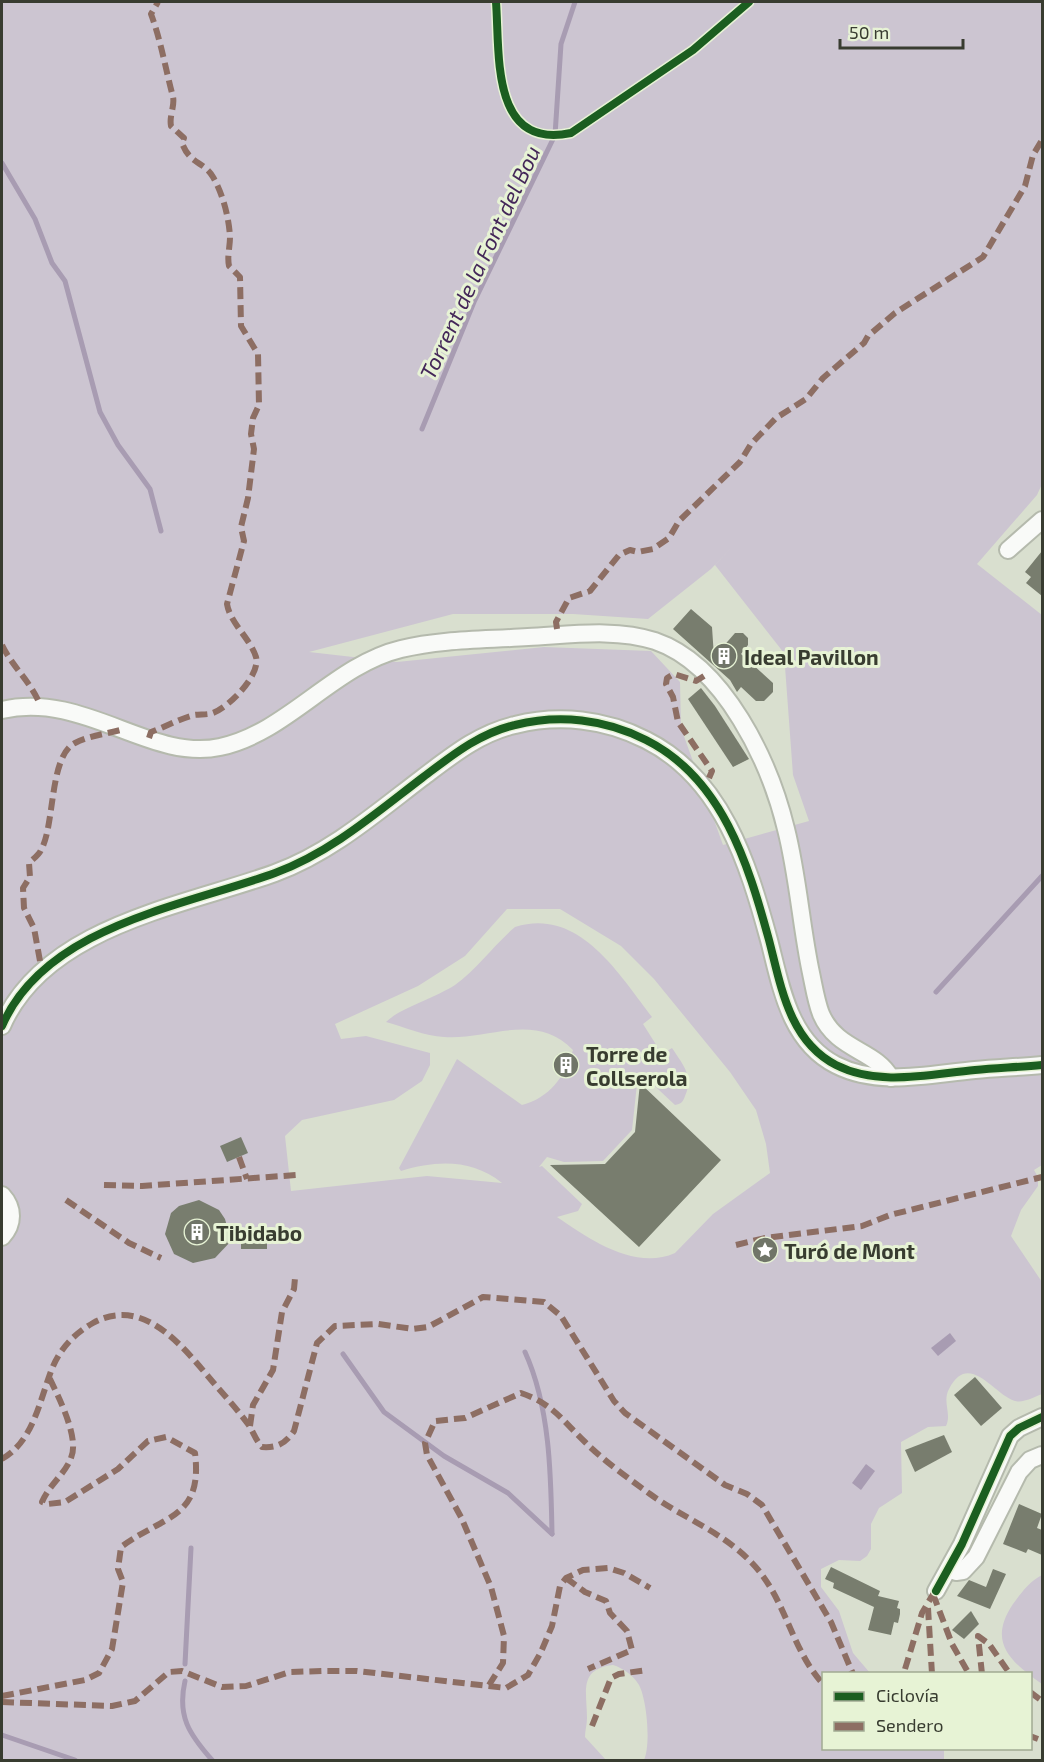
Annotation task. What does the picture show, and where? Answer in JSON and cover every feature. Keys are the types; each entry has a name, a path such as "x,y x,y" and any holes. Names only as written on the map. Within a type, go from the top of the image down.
{"street":[{"path":"1008,550 1042,520"},
{"path":"2,710 27,706 66,710 177,747 215,748 258,732 370,661 402,649 440,642 600,634 654,641 670,648 691,663 718,689 748,730 770,773 787,832 806,949 822,1015 835,1036 854,1050 883,1065 891,1078"},
{"path":"2,1026 21,996 41,974 98,933 134,918 279,872 310,858 365,822 457,752 496,730 546,720 578,720 608,725 636,735 672,757 696,779 720,811 744,860 784,995 797,1028 812,1049 834,1064 860,1076 891,1078 1042,1065"},
{"path":"2,1195 8,1203 11,1216 8,1229 2,1237"},
{"path":"936,1591 949,1569 1010,1436 1019,1428 1042,1417"},
{"path":"949,1569 963,1572 976,1557 1019,1472 1030,1461 1042,1455"}],"shaded area":[{"path":"2,2 1042,2 1042,484 1037,495 977,564 1042,615 1042,1165 1034,1170 1038,1177 1038,1186 1021,1210 1011,1236 1042,1282 1042,1394 1015,1401 973,1374 965,1374 957,1378 947,1394 948,1421 946,1426 928,1427 901,1442 902,1493 879,1508 871,1524 871,1549 867,1556 860,1561 839,1560 821,1569 821,1587 839,1611 853,1653 869,1672 822,1672 822,1750 944,1750 944,1760 644,1760 648,1734 642,1692 631,1676 613,1665 594,1671 589,1677 586,1691 585,1737 606,1760 2,1760","holes":["736,543 715,565 784,653 793,775 809,821 723,845 681,728 680,682 651,651 544,647 397,662 309,652 453,614 573,614 648,619 711,569","507,909 560,909 621,946 654,979 730,1072 756,1110 766,1144 770,1173 713,1214 675,1253 660,1258 644,1258 613,1250 557,1217 578,1211 582,1204 542,1166 539,1167 547,1157 564,1162 603,1161 632,1130 637,1084 644,1076 675,1105 683,1100 688,1077 672,1048 662,1054 643,1024 652,1017 611,964 578,935 559,926 538,923 515,927 455,985 400,1012 386,1022 444,1037 512,1030 543,1032 558,1038 573,1050 570,1060 555,1085 532,1102 522,1105 457,1059 399,1168 401,1171 428,1165 454,1164 479,1169 502,1183 427,1176 291,1191 285,1136 302,1120 394,1100 422,1081 430,1065 430,1053 366,1036 341,1039 335,1024 418,986 465,956"]},
{"path":"950,1333 956,1341 938,1356 931,1348"},
{"path":"866,1464 875,1471 861,1490 852,1483"},
{"path":"1042,1575 1042,1684 1032,1676 1032,1672 1026,1672 1021,1668 1006,1651 1002,1630 1005,1618 1013,1604"}],"building":[{"path":"1042,551 1042,596 1026,583 1031,577 1025,572"},
{"name":"Ideal Pavillon","path":"691,609 712,627 714,657 735,633 743,633 748,638 748,645 741,654 773,683 773,692 764,701 756,701 741,687 737,692 730,680 673,629"},
{"path":"701,688 749,759 733,767 688,699"},
{"path":"640,1083 721,1160 639,1247 550,1165 605,1164 635,1132"},
{"path":"241,1137 248,1153 227,1162 220,1146"},
{"name":"Tibidabo","path":"199,1200 219,1210 225,1219 231,1241 215,1258 193,1263 174,1254 165,1234 171,1213 179,1206"},
{"path":"241,1235 267,1235 267,1249 241,1249"},
{"path":"975,1377 1002,1408 981,1426 954,1395"},
{"path":"944,1435 952,1452 915,1472 905,1450"},
{"path":"1019,1504 1042,1514 1037,1528 1042,1530 1042,1555 1028,1549 1026,1553 1003,1544"},
{"path":"831,1567 880,1591 878,1596 899,1601 898,1623 894,1622 891,1635 868,1630 874,1607 833,1588 834,1583 825,1579"},
{"path":"993,1569 1006,1574 990,1609 957,1596 969,1580 986,1587"},
{"path":"971,1611 979,1624 964,1639 952,1630"}],"waterway":[{"name":"Torrent de la Font del Bou","path":"422,429 474,302 555,135 561,44 575,2"},
{"path":"2,163 35,219 52,263 65,281 100,412 118,445 150,489 161,531"},
{"path":"936,992 1042,876"},
{"path":"525,1352 540,1395 548,1442 552,1534"},
{"path":"343,1354 384,1412 444,1456 508,1493 552,1534"},
{"path":"185,1664 191,1548"},
{"path":"185,1681 183,1704 187,1724 197,1742 212,1760"},
{"path":"2,1735 75,1760"}],"marked path":[{"path":"149,738 151,732 177,721 220,710 242,690 254,672 256,664 253,650 232,618 227,604 244,541 241,527 248,498 254,449 251,434 253,418 259,405 258,354 241,326 240,277 229,266 229,230 220,191 209,172 185,150 182,143 184,138 171,126 173,97 151,14 158,2"},
{"path":"557,629 556,622 569,598 590,591 619,555 630,550 638,552 653,549 669,538 679,521 740,462 751,444 776,418 806,399 823,378 864,343 868,336 895,313 983,257 1025,186 1033,155 1042,140"},
{"path":"2,645 38,700"},
{"path":"704,676 696,681 674,674 667,678 666,684 673,697 678,722 712,771 709,778"},
{"path":"40,961 34,928 24,908 23,888 30,877 29,863 40,852 45,839 61,762 67,750 75,743 124,729"},
{"path":"239,1157 247,1179"},
{"path":"104,1185 142,1186 296,1175"},
{"path":"736,1245 765,1238 862,1226 890,1215 1042,1177"},
{"path":"66,1200 129,1243 161,1258"},
{"path":"250,1426 253,1405 273,1370 282,1312 294,1289 295,1278"},
{"path":"2,1459 21,1443 27,1433 38,1410 53,1366 62,1351 72,1338 85,1328 112,1316 129,1315 145,1320 175,1340 248,1424 262,1447 267,1447 280,1444 294,1431 317,1343 335,1326 378,1324 413,1329 428,1327 483,1297 544,1302 561,1316 614,1401 625,1413 725,1485 747,1494 762,1505 831,1622 852,1672"},
{"path":"2,1696 85,1680 99,1673 112,1649 123,1582 118,1569 121,1547 177,1513 193,1491 196,1475 195,1453 166,1437 148,1441 118,1469 65,1502 48,1504 42,1502 68,1464 73,1450 67,1417 49,1377"},
{"path":"489,1685 503,1663 504,1636 491,1587 461,1517 427,1455 425,1443 435,1421 465,1418 521,1393 549,1408 592,1449 650,1494 741,1552 764,1577 804,1656 822,1682"},
{"path":"2,1702 112,1706 135,1701 169,1672 182,1671 222,1687 246,1686 290,1672 357,1671 506,1688 528,1675 541,1652 552,1626 560,1586 566,1578 583,1570 608,1568 624,1573 650,1588"},
{"path":"566,1578 585,1592 606,1601 610,1613 627,1631 632,1650 588,1669"},
{"path":"905,1669 922,1613 935,1591"},
{"path":"933,1594 952,1644 968,1672"},
{"path":"928,1608 932,1672"},
{"path":"982,1672 978,1636 989,1644 1009,1672"},
{"path":"592,1726 611,1678 619,1674 647,1670"},
{"path":"1032,1694 1042,1701"},
{"path":"1032,1737 1038,1739"}],"cycle path":[{"path":"496,2 500,70 505,93 513,112 526,127 545,134 571,133 693,50 749,2"},
{"path":"2,1026 22,992 50,965 83,942 120,924 295,865 352,831 454,754 477,740 515,725 565,719 614,727 646,740 672,756 694,776 713,800 728,825 752,882 789,1011 807,1042 820,1055 852,1072 887,1077 1042,1065"},
{"path":"936,1591 962,1544 1010,1436 1019,1428 1042,1417"}],"place":[{"name":"Ideal Pavillon","path":"724,656"},
{"name":"Torre de Collserola","path":"566,1065"},
{"name":"Tibidabo","path":"197,1232"},
{"name":"Turó de Mont","path":"765,1250"}]}
